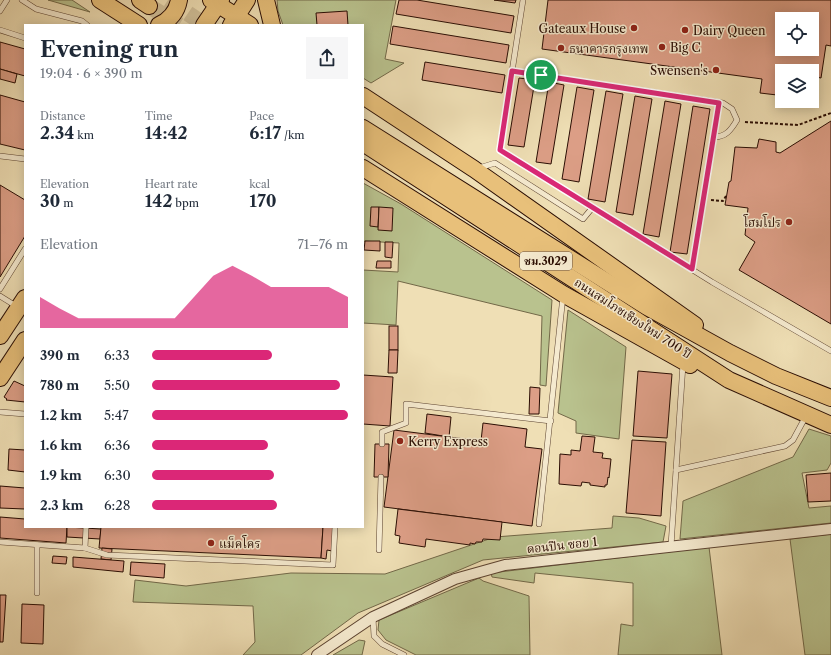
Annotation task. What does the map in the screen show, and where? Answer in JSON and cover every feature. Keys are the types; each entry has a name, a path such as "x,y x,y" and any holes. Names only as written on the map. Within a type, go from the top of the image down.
{"main road":[{"path":"100,0 136,24"},
{"path":"160,24 171,17 178,8 179,0"},
{"path":"234,21 248,0"},
{"path":"266,0 272,24"},
{"path":"205,24 216,2 234,21 246,24"},
{"path":"364,97 474,169 661,300 730,354"},
{"name":"ถนนสมโภชเชียงใหม่ 700 ปี","path":"364,129 647,307 730,354 776,376 831,398"},
{"name":"ถนนสมโภชเชียงใหม่ 700 ปี","path":"364,144 729,380 831,425"},
{"path":"364,169 563,294 684,362 729,380"},
{"path":"0,336 22,303"},
{"path":"0,378 24,342"}],"street":[{"name":"ดอนปิน ซอย 1","path":"316,655 373,616 455,579 505,565 831,529"}],"lane":[{"path":"0,11 7,0"},
{"path":"22,0 36,9 85,24"},
{"path":"523,0 500,150 692,269 831,351"},
{"path":"0,30 24,38"},
{"path":"512,71 724,104 732,109 737,120 731,131 719,137 714,137"},
{"path":"692,269 719,103"},
{"path":"0,156 24,159"},
{"path":"474,169 496,163 583,219 592,207"},
{"path":"0,289 24,251"},
{"path":"539,524 551,421 563,294"},
{"path":"0,296 22,303"},
{"path":"671,546 684,362"},
{"path":"382,444 382,432 406,423 406,404 551,421"},
{"path":"0,412 24,414"},
{"path":"676,470 785,446 793,440 806,415"},
{"path":"379,550 381,477"},
{"path":"85,548 86,528"},
{"path":"0,542 85,548 107,555 333,564 335,528"},
{"path":"37,593 38,545"},
{"path":"373,616 374,636 382,644 404,655"}],"path":[{"path":"737,120 752,123 798,125 831,113"},
{"path":"713,201 723,201 726,196"}],"green space":[{"path":"48,0 72,0 90,12"},
{"path":"277,0 396,0 385,59 404,63 371,83 364,79 364,24 283,24 278,11"},
{"path":"364,184 401,204 552,300 546,386 540,385 542,316 398,281 396,325 364,323 364,270 398,272 399,243 364,241"},
{"path":"568,310 626,347 619,439 576,433 576,421 558,413"},
{"path":"809,429 831,436 831,463 827,470 802,473 809,508 831,506 831,523 680,539 683,501 793,457"},
{"path":"613,516 639,518 666,526 663,542 483,560 358,613 301,655 243,655 255,642 253,606 133,602 135,580 186,586 291,573 385,574 495,537 612,528"},
{"path":"831,534 831,655 805,655 790,539"},
{"path":"709,547 722,655 618,655 621,624 633,626 633,583 535,573 534,583 492,577 491,573"},
{"path":"479,578 483,581 529,596 530,655 416,655 386,640 378,630 379,620"},
{"path":"359,640 365,641 362,655 333,655"}],"building":[{"path":"399,0 417,0 514,16 511,33 396,14"},
{"path":"494,0 516,0 515,3"},
{"name":"Big C","path":"548,0 831,0 831,46 826,45 821,78 819,78 819,64 775,64 775,95 760,93 762,79 542,49"},
{"path":"347,11 348,24 317,24 316,13"},
{"path":"393,26 509,45 506,63 390,44"},
{"path":"0,42 24,49 24,76 0,69"},
{"path":"425,62 505,75 502,93 422,80"},
{"path":"0,69 17,74 15,83 0,79"},
{"path":"519,78 535,80 524,147 508,145"},
{"path":"549,82 564,85 551,164 536,162"},
{"path":"577,87 594,90 579,182 562,179"},
{"path":"606,91 623,94 605,202 588,199"},
{"path":"0,95 24,102 24,150 0,144"},
{"path":"635,96 652,99 633,215 616,212"},
{"path":"665,101 681,104 659,237 643,234"},
{"path":"693,106 710,109 687,254 670,252"},
{"name":"โฮมโปร","path":"831,121 831,324 739,270 755,242 745,235 748,208 725,205 729,182 731,181 735,147 757,148 759,139 776,142 776,152 780,153"},
{"path":"0,185 24,199 24,238 0,277"},
{"path":"371,207 379,207 378,227 370,226"},
{"path":"379,207 393,208 392,231 378,230"},
{"path":"365,241 380,241 380,251 364,250"},
{"path":"385,242 393,242 392,258 385,257"},
{"path":"377,261 391,261 391,268 376,268"},
{"path":"389,326 398,326 398,350 389,350"},
{"path":"389,350 398,350 397,373 388,373"},
{"path":"638,371 672,374 667,438 633,436"},
{"path":"364,375 393,377 390,426 364,424"},
{"path":"14,381 24,386 24,402 6,400 7,399 4,397"},
{"path":"530,387 540,388 539,414 529,414"},
{"path":"427,414 451,417 449,437 425,433"},
{"path":"483,423 527,429 525,447 542,449 532,526 384,507 394,430 481,441"},
{"path":"582,436 595,437 593,452 603,453 602,458 611,459 609,478 608,477 607,485 605,485 605,487 590,485 590,483 582,482 581,486 559,484 560,454 571,455 571,450 580,451"},
{"path":"632,440 666,442 661,516 626,513"},
{"path":"375,444 389,444 388,477 374,477"},
{"path":"9,449 24,450 24,472 8,470"},
{"path":"831,473 831,501 808,502 806,475"},
{"path":"0,486 24,488 24,509 0,508"},
{"path":"398,509 502,522 500,540 483,539 482,542 476,542 475,544 470,543 470,545 426,539 425,547 399,543 400,536 395,535"},
{"path":"0,517 24,519 24,528 67,528 66,543 0,538"},
{"path":"67,528 101,529 100,539 67,537"},
{"name":"แม็คโคร","path":"101,528 323,528 321,558 99,548"},
{"path":"323,528 333,528 332,551 327,550 326,559 321,558"},
{"path":"102,548 112,549 111,560 101,559"},
{"path":"53,556 67,557 66,564 52,563"},
{"path":"73,557 124,561 123,572 73,567"},
{"path":"131,562 165,564 164,578 130,575"},
{"path":"0,595 6,595 3,642 0,642"},
{"path":"22,604 44,605 43,644 21,643"}],"tunnel":[{"path":"168,0 204,24"},
{"path":"149,6 177,24"}],"place":[{"name":"Gateaux House","path":"634,28"},
{"name":"Dairy Queen","path":"685,30"},
{"name":"Big C","path":"662,47"},
{"name":"ธนาคารกรุงเทพ","path":"561,48"},
{"name":"Swensen's","path":"716,70"},
{"name":"โฮมโปร","path":"789,222"},
{"name":"Kerry Express","path":"400,441"},
{"name":"แม็คโคร","path":"211,543"}],"route":[{"path":"512,71 541,75 719,103 692,269 500,150 512,71"}]}
